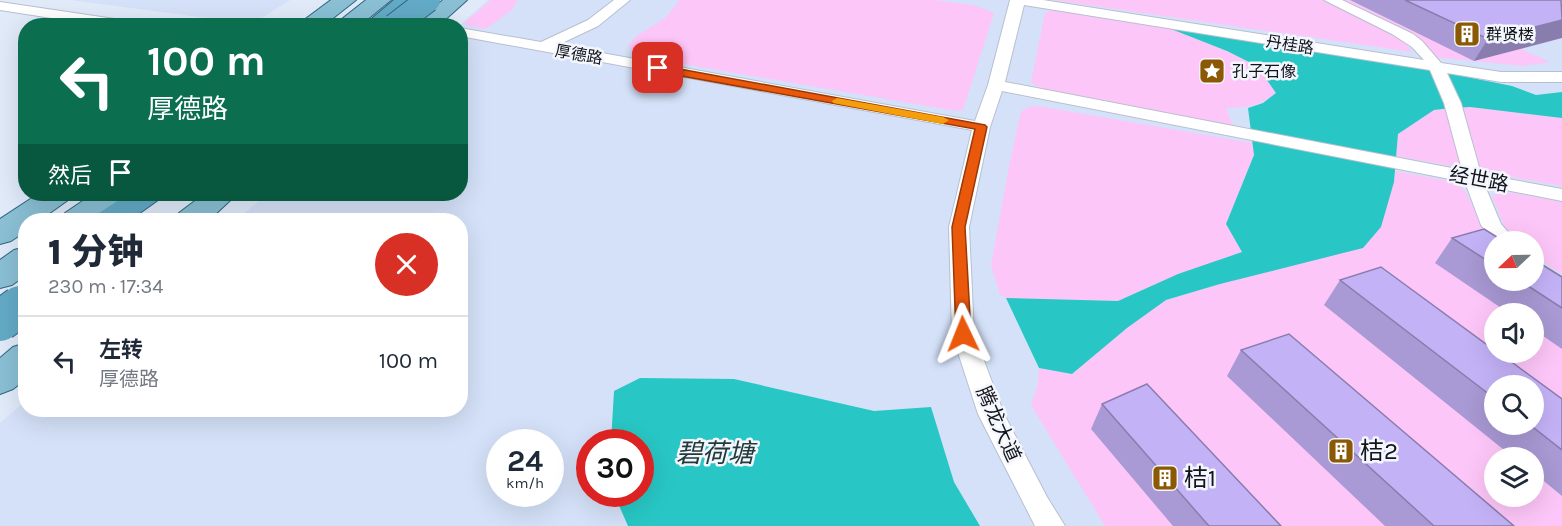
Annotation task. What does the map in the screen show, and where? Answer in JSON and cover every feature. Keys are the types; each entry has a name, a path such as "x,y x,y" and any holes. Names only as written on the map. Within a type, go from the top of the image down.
{"highway":[{"path":"392,18 408,0"},
{"path":"397,18 428,0"},
{"path":"120,213 137,201"},
{"path":"145,213 161,201"}],"main road":[{"path":"319,18 345,0"},
{"path":"355,18 380,0"},
{"path":"396,18 421,0"},
{"path":"434,18 456,0"},
{"path":"31,213 49,201"},
{"path":"39,213 52,201"},
{"path":"86,213 102,201"},
{"path":"136,213 153,201"},
{"path":"199,213 213,201"},
{"path":"0,234 18,222"},
{"path":"0,249 18,233"},
{"path":"0,277 18,264"},
{"path":"0,379 18,364"}],"street":[{"path":"543,47 593,23 623,0"},
{"name":"丹桂路","path":"1018,0 1438,69 1501,77 1562,77"},
{"name":"腾龙大道","path":"1018,0 996,85 981,127 959,227 963,334 991,414 1037,506 1051,526"},
{"path":"1331,0 1418,44 1438,69 1454,113 1472,178 1492,226 1497,231"},
{"path":"0,6 82,18"},
{"path":"0,20 22,9"},
{"name":"厚德路","path":"468,33 981,127"},
{"name":"经世路","path":"996,85 1562,195"}],"shaded area":[{"path":"71,0 290,0 262,18 207,18"},
{"path":"488,0 1562,0 1562,526 0,526 0,423 18,407 18,417 468,417 468,213 244,213 259,201 468,201 468,18"},
{"path":"491,0 517,0 513,9 486,29 468,26 468,19"},
{"path":"680,0 936,0 977,6 994,13 963,110 956,111 648,58 633,53 628,46 635,37 665,18"},
{"path":"1054,0 1324,0 1406,43 1412,52"},
{"path":"1341,0 1414,0 1550,62 1523,66 1433,57"},
{"path":"1052,10 1166,27 1258,66 1276,93 1253,105 1226,108 1233,126 1040,89 1031,82 1045,13"},
{"path":"1030,106 1252,143 1254,155 1226,224 1242,252 1178,274 1118,301 1006,298 1000,295 991,265 1021,112"},
{"path":"1469,107 1562,118 1562,186 1396,156 1398,134 1434,110"},
{"path":"1395,171 1454,182 1464,189 1486,231 1484,231 1484,291 1544,291 1544,283 1562,288 1562,526 1105,526 1031,405 1038,384 1039,368 1072,374 1127,328 1166,300 1220,284 1394,182"},
{"path":"1498,193 1513,193 1562,202 1562,274 1544,263 1544,231 1506,231 1492,196"}],"water":[{"path":"1166,27 1452,74 1512,86 1536,95 1562,92 1562,118 1470,107 1434,110 1398,134 1394,182 1381,227 1363,248 1166,300 1127,328 1072,374 1039,368 1006,298 1118,301 1178,274 1242,252 1226,224 1254,155 1248,108 1263,103 1276,93 1257,66 1227,51"},
{"name":"碧荷塘","path":"640,378 734,379 874,411 931,407 954,482 980,526 628,526 620,507 654,507 654,429 612,429 614,391"}],"building":[{"path":"1405,0 1561,0 1562,20 1488,39"},
{"path":"1484,229 1487,231 1484,231 1484,259 1452,238"},
{"path":"1544,266 1562,277 1562,308 1536,291 1544,291"},
{"path":"1381,267 1484,343 1484,363 1513,363 1529,375 1484,375 1484,390 1340,280"},
{"path":"1289,334 1484,500 1484,507 1492,507 1514,526 1434,526 1241,350"},
{"path":"1147,384 1281,526 1209,526 1102,404"},
{"path":"1544,386 1562,399 1562,450 1543,435"}],"slow traffic":[{"path":"837,101 943,120"}],"place":[{"name":"群贤楼","path":"1467,34"},
{"name":"孔子石像","path":"1212,71"},
{"name":"桔2","path":"1341,451"},
{"name":"桔1","path":"1165,478"}],"route":[{"path":"658,68 981,127 959,227 963,334"}]}
